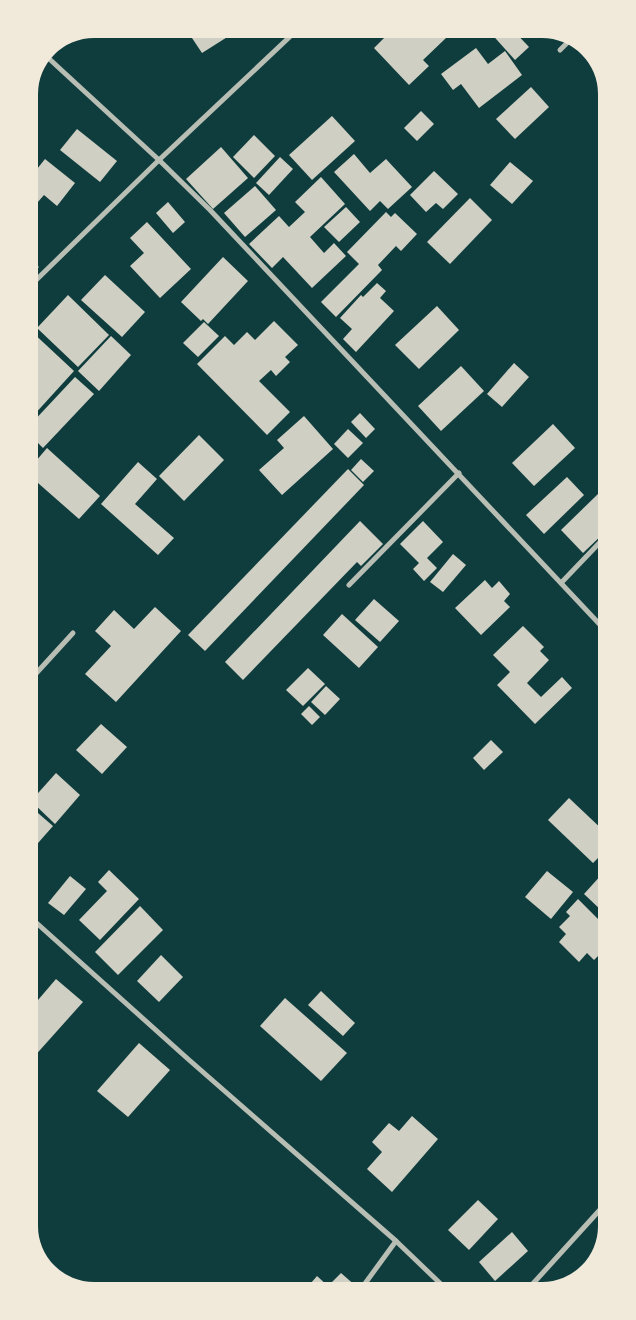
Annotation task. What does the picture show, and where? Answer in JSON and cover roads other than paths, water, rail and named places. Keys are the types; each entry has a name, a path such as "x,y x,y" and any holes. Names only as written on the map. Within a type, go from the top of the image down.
{"street":[{"path":"38,279 159,160 289,37"},
{"path":"560,50 567,43"},
{"path":"49,59 159,160 210,210 598,623"},
{"path":"349,585 459,473"},
{"path":"561,583 598,544"},
{"path":"37,672 73,633"},
{"path":"37,924 396,1241 440,1282"},
{"path":"534,1282 598,1212"},
{"path":"366,1282 396,1241"}]}
